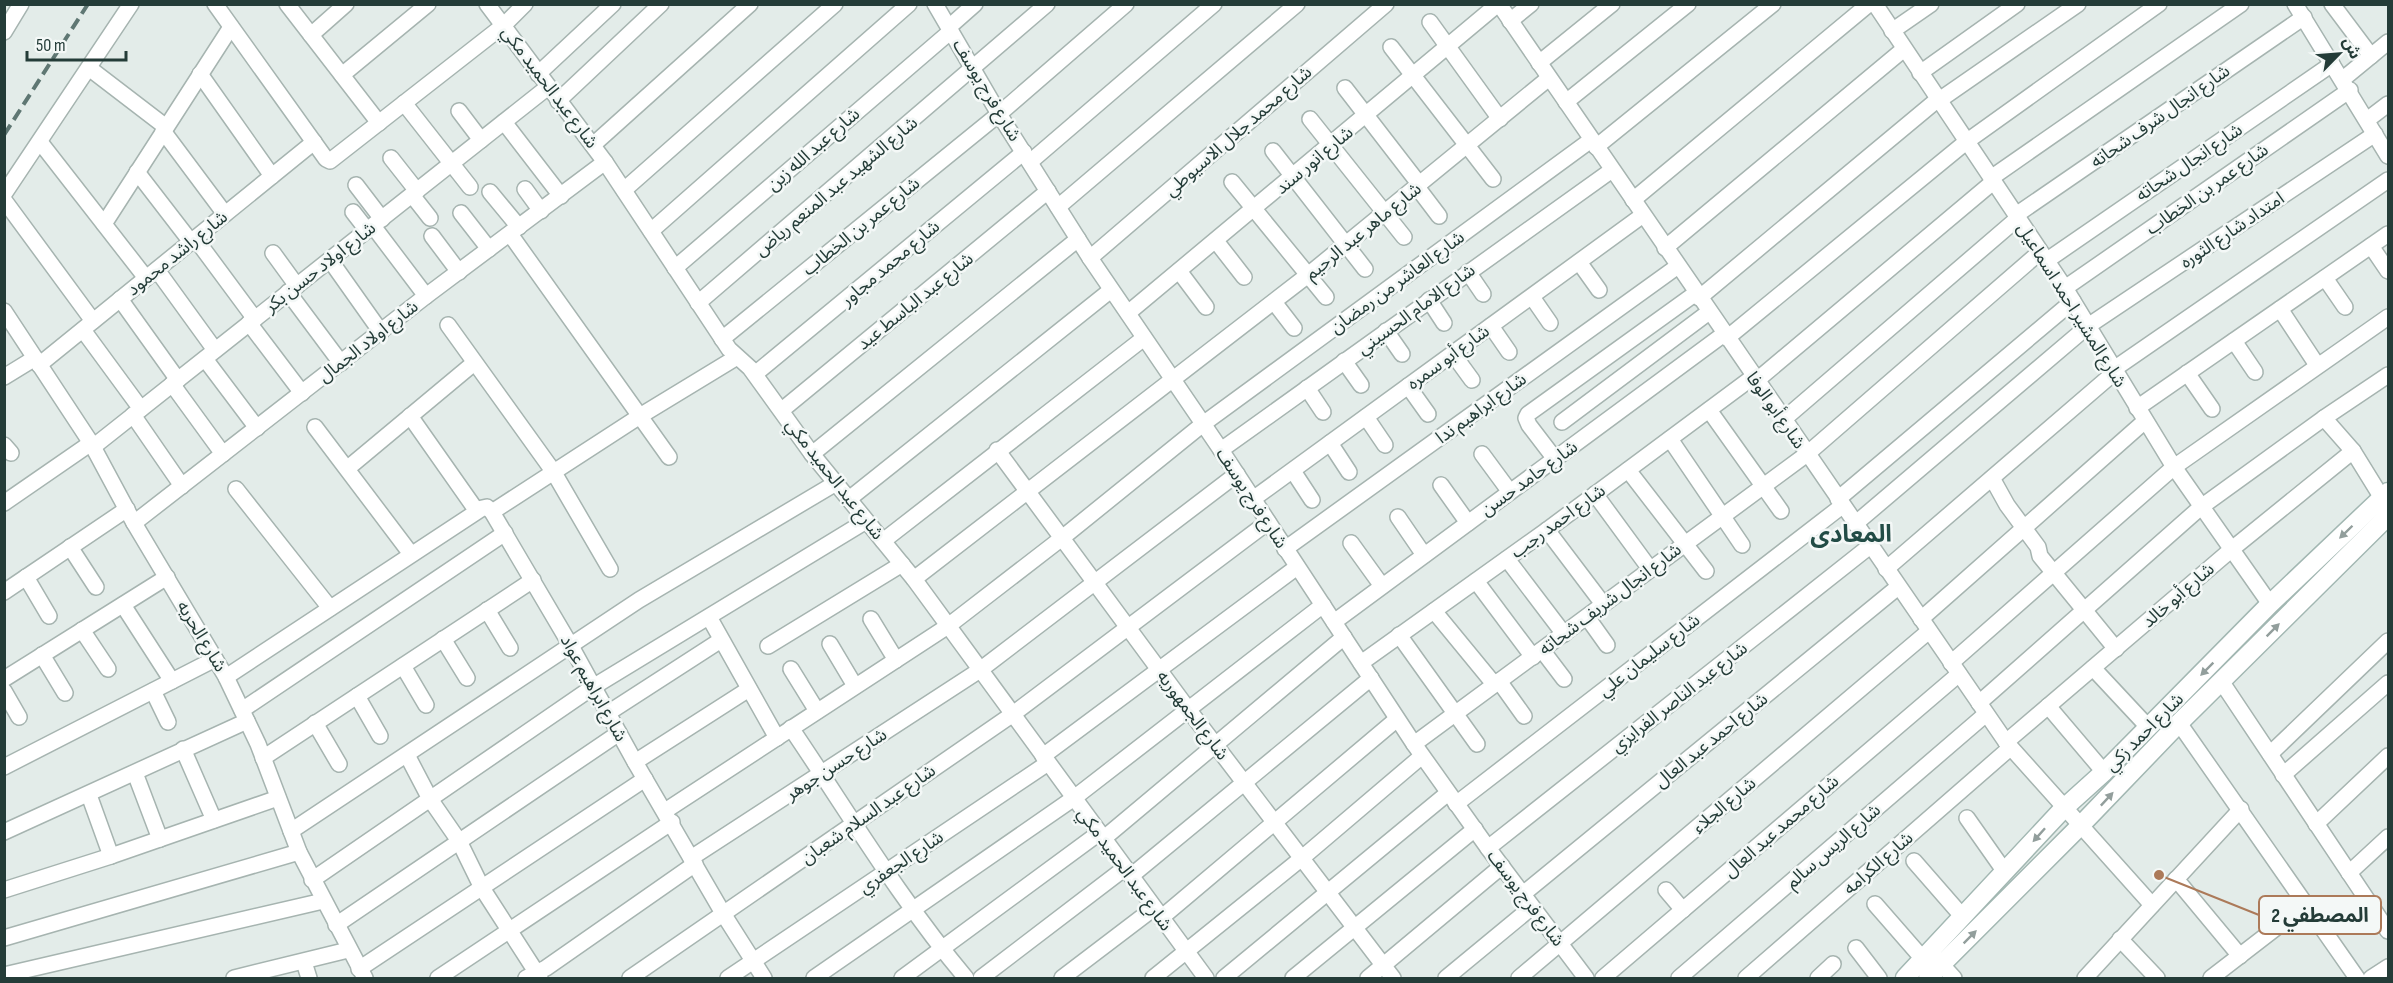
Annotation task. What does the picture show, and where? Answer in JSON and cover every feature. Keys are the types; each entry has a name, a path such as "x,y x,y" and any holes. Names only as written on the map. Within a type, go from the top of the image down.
{"street":[{"path":"4,32 21,4"},
{"path":"4,194 130,4"},
{"path":"215,4 326,159 333,160 504,25 525,4"},
{"path":"287,4 379,123"},
{"path":"311,35 346,4"},
{"path":"342,75 428,4"},
{"name":"شارع عبد الحميد مكي","path":"487,4 605,162 722,339 755,374 812,454 914,579 1206,978"},
{"path":"538,74 613,4"},
{"path":"558,100 661,4"},
{"path":"593,145 750,4"},
{"path":"624,190 835,4"},
{"path":"651,231 909,4"},
{"name":"شارع فرج يوسف","path":"935,4 999,114 1090,258 1221,450 1418,750 1586,978"},
{"name":"شارع عبد الله زين","path":"675,268 950,29 975,4"},
{"name":"شارع الشهيد عبد المنعم رياض","path":"698,303 1047,4"},
{"name":"شارع عمر بن الخطاب","path":"722,339 999,114 1126,4"},
{"name":"شارع محمد مجاور","path":"755,374 1214,4"},
{"path":"1058,207 1297,4"},
{"name":"شارع محمد جلال الاسيوطي","path":"1090,258 1386,4"},
{"name":"شارع أبو الوفا","path":"1499,4 2008,745 2063,809 2152,905"},
{"name":"شارع انور سند","path":"1128,314 1499,4"},
{"path":"1510,21 1531,4"},
{"path":"1539,63 1612,4"},
{"path":"1566,102 1688,4"},
{"name":"شارع العاشر من رمضان","path":"438,978 509,931 791,728 948,626 1062,538 1203,424 1594,143 1773,4"},
{"path":"1633,200 1869,4"},
{"name":"شارع المشير احمد اسماعيل","path":"1875,4 2065,288 2174,467 2270,604"},
{"path":"1892,31 1931,4"},
{"path":"1920,73 2017,4"},
{"path":"1555,459 1529,425 1526,418 1528,414 1697,295 1938,101 2078,4"},
{"name":"شارع حامد حسن","path":"1334,622 1726,336 1966,142 2159,4"},
{"name":"شارع احمد رجب","path":"1361,663 1755,379 1992,180 2241,4"},
{"path":"2332,4 2371,56"},
{"path":"2300,11 2388,156"},
{"name":"شارع انجال شرف شحاته","path":"1783,420 2017,217 2300,11"},
{"path":"1430,22 1500,119"},
{"path":"104,224 231,27"},
{"name":"شارع عمر بن الخطاب","path":"2065,288 2346,85 2371,56 2388,42"},
{"path":"1391,48 1493,179"},
{"path":"1665,248 1904,49"},
{"name":"شارع انجال شحاته","path":"1807,454 2043,256 2332,64"},
{"path":"89,68 164,129 225,214"},
{"path":"200,74 272,176"},
{"name":"شارع ماهر عبد الرحيم","path":"914,579 1274,302 1549,78"},
{"name":"شارع اولاد حسن بكر","path":"4,503 92,445 137,412 548,87"},
{"path":"1345,88 1439,216"},
{"path":"404,103 470,187"},
{"path":"2367,120 2388,104"},
{"path":"459,111 481,140"},
{"path":"1310,118 1404,237"},
{"path":"504,122 561,196"},
{"name":"امتداد شارع الثوره","path":"1855,524 2088,326 2375,134"},
{"path":"40,142 104,224 151,274 210,355 257,428"},
{"name":"شارع راشد محمود","path":"4,378 37,361 88,325 314,142"},
{"path":"1273,151 1365,269"},
{"path":"391,158 430,218"},
{"name":"شارع اولاد الجمال","path":"134,524 426,296 605,162"},
{"name":"شارع الامام الحسيني","path":"1221,450 1612,170"},
{"path":"137,172 193,240 302,393"},
{"path":"1886,569 2115,370 2388,180"},
{"path":"1232,182 1326,297"},
{"path":"356,185 374,225 426,296"},
{"path":"525,189 541,211"},
{"name":"شارع عبد الباسط عيد","path":"782,410 1048,191"},
{"path":"490,192 514,231 669,457"},
{"path":"4,200 88,325 182,486"},
{"path":"353,212 374,225"},
{"path":"461,213 489,249"},
{"name":"شارع أبو سمره","path":"1253,499 1643,215"},
{"name":"شارع الجلاء","path":"1518,978 1925,625 2141,414 2187,373 2388,234"},
{"path":"432,236 459,272"},
{"path":"812,454 1078,239"},
{"path":"1216,242 1244,277"},
{"path":"2372,246 2388,271"},
{"path":"273,253 293,289 341,363"},
{"path":"330,260 381,332"},
{"path":"1579,262 1599,290"},
{"name":"شارع ابراهيم ندا","path":"1285,549 1678,266"},
{"path":"1179,271 1206,307"},
{"path":"1468,272 1483,294"},
{"path":"2325,278 2345,307"},
{"path":"849,499 1112,290"},
{"path":"1532,297 1550,323"},
{"path":"120,299 223,454"},
{"path":"1428,300 1444,323"},
{"path":"1274,302 1294,328"},
{"name":"شارع سليمان علي","path":"1224,978 1328,893 1840,502 2073,302"},
{"path":"2280,309 2317,365"},
{"name":"شارع الحريه","path":"4,311 92,445 134,524 226,677 263,758 299,852 362,974"},
{"path":"1562,422 1709,312"},
{"name":"شارع محمد عبد العال","path":"1603,978 1955,669 2054,573 2174,467 2388,317"},
{"path":"448,325 553,471 610,569"},
{"path":"1491,326 1509,352"},
{"path":"1386,331 1402,354"},
{"path":"883,541 997,450 1144,338"},
{"path":"2234,341 2255,372"},
{"path":"1453,354 1472,380"},
{"path":"226,677 411,554 553,471 737,357"},
{"path":"1344,361 1361,385"},
{"path":"348,468 474,363"},
{"path":"2187,373 2212,410"},
{"name":"شارع الريس سالم","path":"1679,978 1982,708 2085,609 2201,507 2388,375"},
{"path":"1408,386 1428,414"},
{"path":"1307,388 1323,412"},
{"path":"1709,410 1781,511"},
{"name":"شارع ابراهيم عواد","path":"410,416 474,507 487,510 505,533 724,915 764,978"},
{"path":"1366,417 1385,445"},
{"path":"2324,418 2353,450 2386,498"},
{"path":"315,427 411,554"},
{"path":"1670,439 1743,544"},
{"path":"1330,443 1349,472"},
{"name":"شارع الجمهوريه","path":"997,450 1188,709 1393,978"},
{"name":"شارع أبو خالد","path":"2008,745 2048,706 2232,549 2353,450"},
{"path":"1482,454 1510,492"},
{"name":"شارع انجال شريف شحاته","path":"1153,978 1187,953 1302,858 1455,713 1807,454"},
{"path":"1628,470 1706,571"},
{"path":"1293,471 1312,500"},
{"name":"شارع حسن جوهر","path":"534,977 693,861 980,670 1237,474"},
{"path":"1992,478 2038,548 2040,556 2115,649"},
{"path":"291,831 639,600 836,483"},
{"path":"1441,485 1468,523"},
{"path":"236,489 330,608"},
{"path":"1595,494 1650,569"},
{"name":"شارع احمد زكي","path":"1928,978 1962,916 2063,809 2149,728 2270,604 2386,498"},
{"path":"4,592 127,509"},
{"name":"شارع احمد زكي","path":"1905,978 1937,964 2080,826 2179,723 2388,516"},
{"path":"1398,517 1424,555"},
{"path":"312,880 593,687 867,520"},
{"name":"شارع عبد السلام شعبان","path":"630,978 1013,714 1268,522"},
{"path":"1547,530 1603,604"},
{"path":"4,832 135,773 244,716 505,533"},
{"path":"1351,543 1382,586"},
{"name":"شارع عبد الناصر الفرايزي","path":"1488,848 1870,546"},
{"path":"70,547 96,587"},
{"path":"1507,559 1564,634"},
{"path":"768,646 902,564"},
{"name":"شارع الجعفري","path":"728,978 887,872 1046,759 1159,670 1297,567"},
{"path":"4,679 167,577"},
{"path":"26,578 49,616"},
{"path":"263,758 533,580"},
{"path":"1476,581 1537,653 1564,679"},
{"name":"شارع احمد عبد العال","path":"1523,894 1898,587"},
{"path":"123,604 172,681"},
{"path":"814,978 1074,798 1323,605"},
{"path":"487,610 510,648"},
{"path":"1434,611 1524,716"},
{"path":"1587,616 1607,645"},
{"path":"709,617 777,738"},
{"path":"871,619 896,660"},
{"path":"82,630 108,669"},
{"path":"1399,635 1477,744"},
{"path":"902,978 1101,836 1215,745 1344,637"},
{"path":"443,639 467,678"},
{"path":"608,713 721,640"},
{"path":"2270,754 2388,641"},
{"path":"830,644 855,686"},
{"path":"42,655 65,693"},
{"path":"4,767 215,659"},
{"path":"403,666 426,705"},
{"path":"2093,668 2149,728"},
{"path":"791,669 817,711"},
{"path":"981,978 1128,872 1244,783 1371,678"},
{"path":"2221,681 2349,873 2387,923"},
{"path":"2283,775 2388,683"},
{"path":"635,762 750,689"},
{"path":"4,691 19,717"},
{"path":"153,691 168,722"},
{"path":"357,696 380,736"},
{"path":"2048,706 2104,772"},
{"path":"1062,978 1158,913 1275,822 1398,719"},
{"path":"315,723 339,764"},
{"path":"2179,723 2357,978"},
{"path":"791,728 887,872 942,949 966,978"},
{"path":"336,925 619,733"},
{"name":"شارع الكرامه","path":"1746,978 2008,745"},
{"path":"183,749 214,820"},
{"path":"407,755 430,799 459,841 482,888 534,977"},
{"path":"2316,824 2388,756"},
{"path":"135,773 160,840"},
{"path":"362,974 482,888 645,779"},
{"path":"89,795 111,856"},
{"path":"4,890 160,840 278,798"},
{"path":"2085,978 2241,809"},
{"path":"1967,819 2005,872"},
{"path":"1293,978 1474,829"},
{"path":"2349,873 2388,837"},
{"path":"4,938 299,852"},
{"path":"1914,861 1962,916"},
{"path":"1368,978 1502,866"},
{"path":"2176,879 2240,956"},
{"path":"1666,890 1683,910"},
{"path":"4,975 323,901"},
{"path":"1875,904 1937,964"},
{"path":"2211,978 2307,904"},
{"path":"1446,978 1533,907"},
{"path":"2120,939 2157,978"},
{"path":"1856,948 1879,978"},
{"path":"239,978 348,950"},
{"path":"304,962 309,978"},
{"path":"1818,978 1833,964"},
{"path":"2372,978 2388,967"}],"railway":[{"path":"4,135 88,4"}],"place":[{"name":"المصطفي 2","path":"2159,875"}],"district":[{"name":"المعادى","path":"1851,534"}]}
